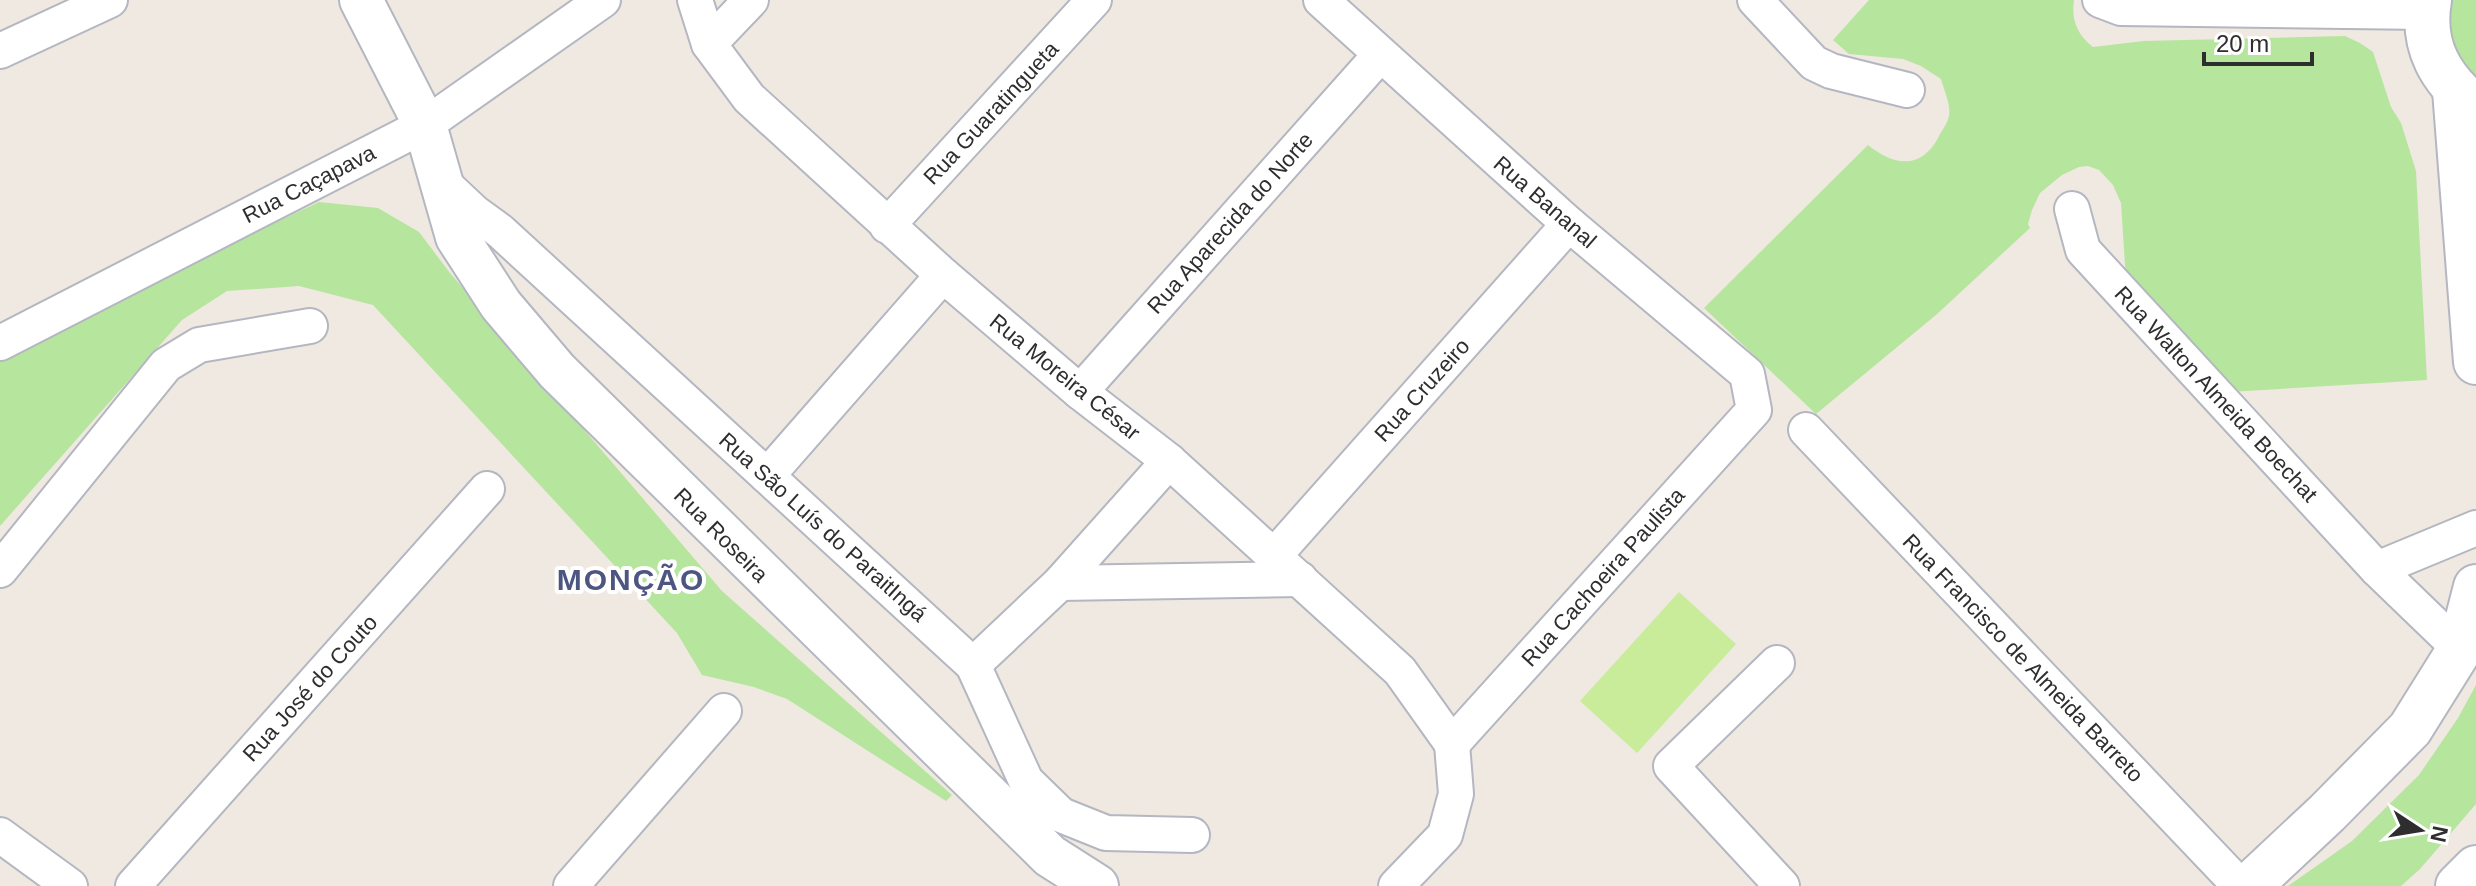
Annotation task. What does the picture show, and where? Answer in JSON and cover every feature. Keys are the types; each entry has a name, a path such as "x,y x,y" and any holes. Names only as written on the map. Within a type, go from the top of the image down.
{"main road":[{"path":"2428,6 2429,40 2439,67 2465,99 2476,362"},
{"path":"2249,886 2410,729 2460,649 2476,587"},
{"path":"2458,886 2476,868"}],"street":[{"path":"0,51 110,0"},
{"path":"361,0 425,125"},
{"name":"Rua Caçapava","path":"0,343 425,125 603,0"},
{"name":"Rua Moreira César","path":"695,0 709,44 749,98 943,275 1080,392 1169,461 1300,579 1400,671 1452,744"},
{"path":"709,44 751,0"},
{"name":"Rua Guaratingueta","path":"887,226 1094,0"},
{"name":"Rua Bananal","path":"1321,0 1569,224 1747,374 1754,410"},
{"path":"1755,0 1814,63 1831,71 1907,90"},
{"path":"2100,0 2121,8 2428,6"},
{"name":"Rua Aparecida do Norte","path":"1080,392 1380,55"},
{"name":"Rua Roseira","path":"425,125 457,237 501,305 557,371 1050,856 1097,886"},
{"name":"Rua São Luís do ParaitIngá","path":"441,181 500,231 973,665 1026,781 1061,815 1106,833 1192,835"},
{"name":"Rua Walton Almeida Boechat","path":"2072,209 2083,250 2377,569 2460,649"},
{"name":"Rua Cruzeiro","path":"1274,556 1569,224"},
{"path":"767,476 943,275"},
{"path":"0,570 166,365 199,345 310,326"},
{"name":"Rua Cachoeira Paulista","path":"1452,744 1754,410"},
{"name":"Rua Francisco de Almeida Barreto","path":"1806,430 2240,886"},
{"path":"973,665 1060,583 1169,461"},
{"name":"Rua José do Couto","path":"133,886 487,489"},
{"path":"2377,569 2476,528"},
{"path":"1060,583 1300,579"},
{"path":"1777,663 1671,766 1782,886"},
{"path":"571,886 724,711"},
{"path":"1396,886 1445,835 1456,794 1452,744"},
{"path":"0,835 70,886"}],"green space":[{"path":"1869,0 2074,0 2076,26 2093,47 2144,41 2345,36 2360,43 2373,52 2416,171 2427,380 2228,392 2126,280 2121,203 2113,185 2099,170 2088,166 2062,175 2040,193 2028,224 2030,228 1936,315 1816,414 1704,308 1868,145 1898,161 1917,159 1933,146 1945,125 1949,107 1941,79 1903,59 1849,54 1833,40"},
{"path":"2438,0 2476,0 2476,92 2457,75"},
{"path":"319,202 378,208 419,232 450,273 722,591 952,795 946,801 787,699 754,687 702,675 677,633 373,305 299,286 227,291 182,320 0,526 0,352"},
{"path":"1679,592 1736,644 1637,753 1580,701"},
{"path":"2476,685 2476,804 2420,869 2401,886 2288,886 2352,841 2419,775 2458,718"}],"district":[{"name":"MONÇÃO","path":"631,579"}]}
